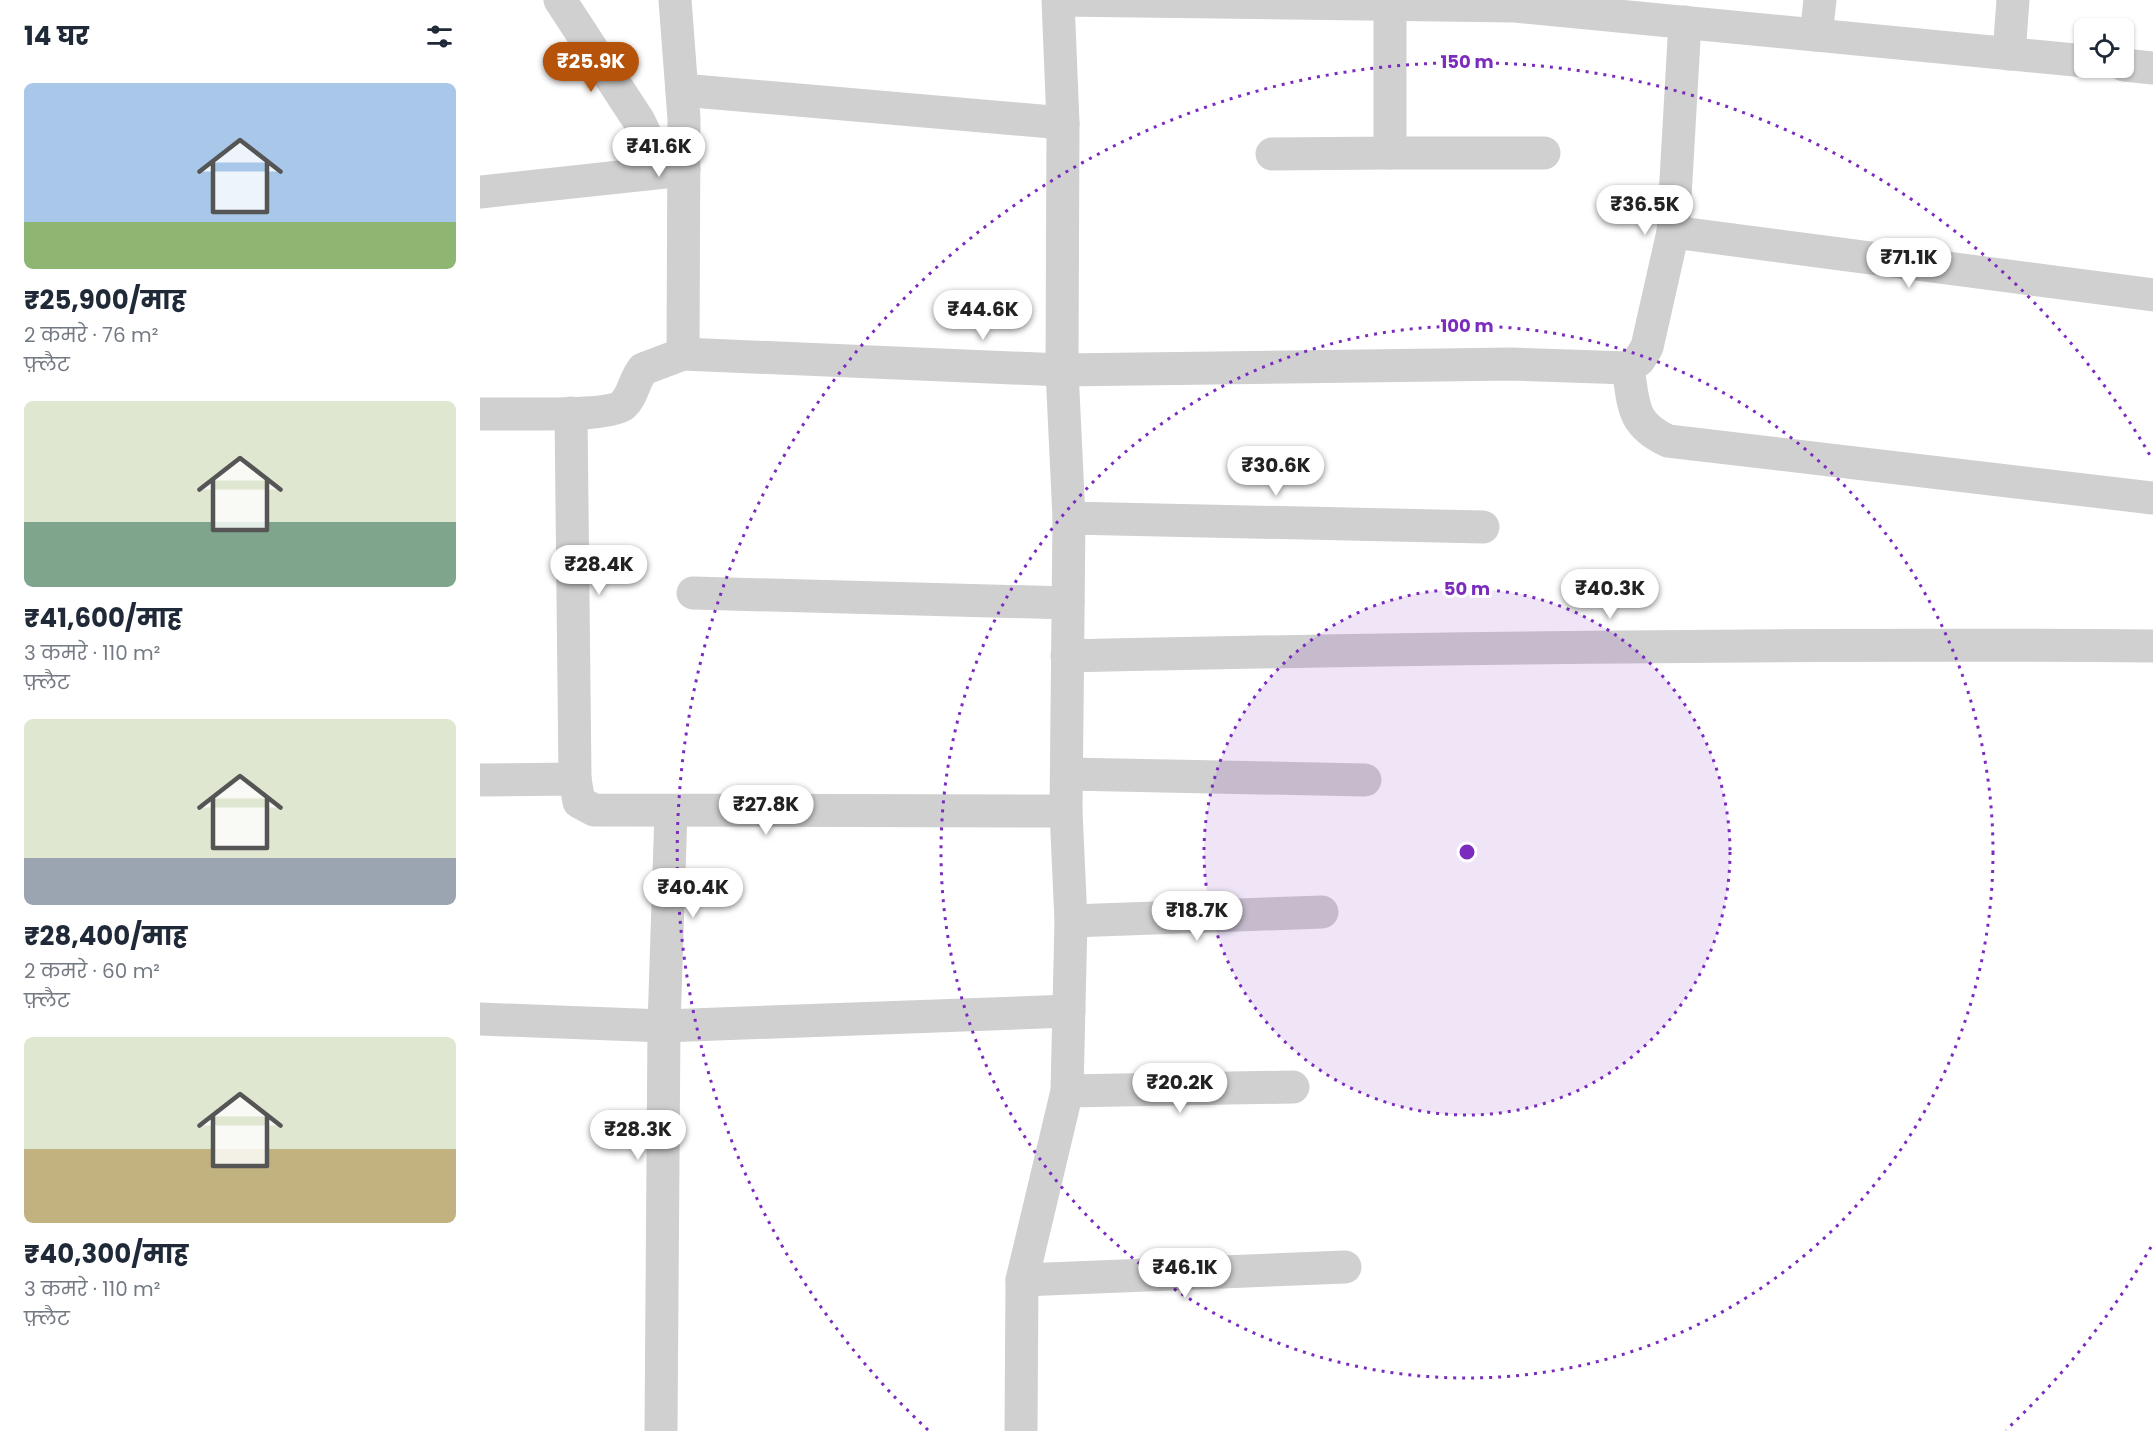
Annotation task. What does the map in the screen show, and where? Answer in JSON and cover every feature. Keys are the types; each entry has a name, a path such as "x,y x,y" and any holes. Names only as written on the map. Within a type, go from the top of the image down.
{"street":[{"path":"560,0 670,171"},
{"path":"675,0 682,90 670,171 683,354"},
{"path":"1021,1431 1022,1280 1067,1090 1071,921 1066,811 1069,518 1062,370 1063,123 1059,0 1647,9 1685,22 2074,60"},
{"path":"1816,35 1820,0"},
{"path":"2009,54 2013,0"},
{"path":"1390,5 1390,153"},
{"path":"480,414 617,409 625,404 643,369 683,354 1062,370 1512,364 1628,368 1639,360 1647,347 1673,232 1685,22"},
{"path":"2134,66 2153,68"},
{"path":"682,90 1063,123"},
{"path":"1272,154 1544,153"},
{"path":"480,192 670,171"},
{"path":"1673,232 2153,295"},
{"path":"1628,368 1635,410 1641,424 1651,433 1668,441 2153,498"},
{"path":"571,412 575,779 579,802 594,810 1066,811"},
{"path":"1069,518 1483,527"},
{"path":"693,593 1068,603"},
{"path":"1066,656 1804,643 2153,645"},
{"path":"1067,774 1365,780"},
{"path":"480,780 575,779"},
{"path":"661,1431 664,1026 671,811"},
{"path":"1071,921 1322,912"},
{"path":"480,1019 664,1026 1069,1011"},
{"path":"1067,1090 1293,1087"},
{"path":"1022,1280 1345,1267"}]}
